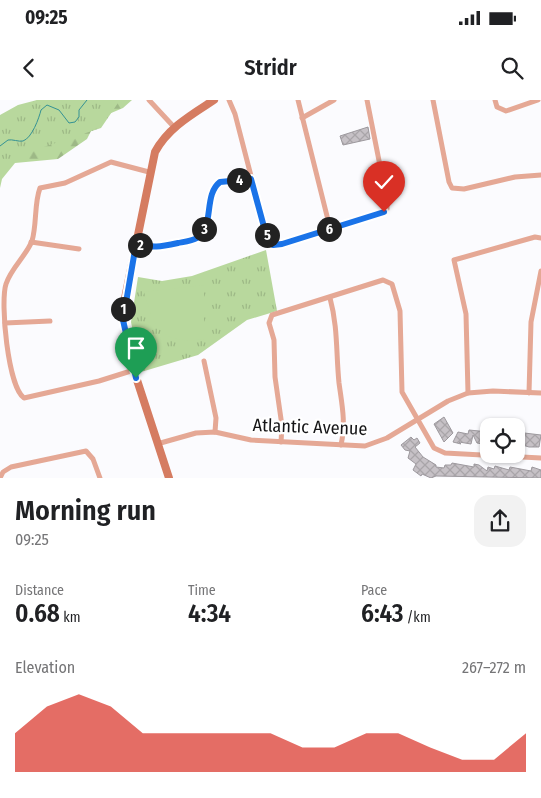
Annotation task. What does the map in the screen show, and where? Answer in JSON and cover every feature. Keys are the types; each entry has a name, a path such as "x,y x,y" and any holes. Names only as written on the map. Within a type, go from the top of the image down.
{"street":[{"path":"149,100 174,127"},
{"path":"169,478 134,370 123,320 149,172 161,140 174,127 214,100"},
{"path":"229,100 235,114 267,238 273,245 282,244 379,214 387,209 388,201 367,100"},
{"path":"298,100 330,228"},
{"path":"302,118 334,100"},
{"path":"433,100 449,182 452,188 464,189 515,177 541,175"},
{"path":"496,100 497,107 506,110 538,100"},
{"path":"134,370 99,381 24,398 16,389 9,359 5,323 6,284 31,242 40,188 65,183 111,162 149,172"},
{"path":"136,244 154,248 164,247 198,237 204,229 212,191 216,184 223,181 251,179"},
{"path":"468,393 466,314 454,260 535,237 541,238"},
{"path":"31,242 79,248"},
{"path":"529,392 531,322 541,271"},
{"path":"282,442 282,426 274,377 274,340 270,319 277,313 330,298 379,280 388,281 392,284 400,311 402,392 434,448 440,452 541,458"},
{"path":"330,298 336,326 339,384 345,423 341,444"},
{"path":"5,323 50,320"},
{"path":"204,360 216,418 215,432"},
{"name":"Atlantic Avenue","path":"157,444 196,433 215,432 251,440 353,446 374,444 417,421 448,401 468,393 493,391 541,393"},
{"path":"0,478 3,472 11,467 86,451 94,459 100,478"}],"green space":[{"path":"37,100 132,100 123,108 97,119 87,139 58,159 15,163 2,179 0,188 0,115 18,105"},
{"path":"38,100 120,100 101,128 13,157 0,173 0,121 19,107"},
{"path":"266,250 277,311 247,320 198,355 141,372 131,322 138,277 162,281 192,276"},
{"path":"204,285 204,339 178,339 169,337 162,332 156,325 144,292"}],"building":[{"path":"368,127 370,139 343,145 340,136"},
{"path":"444,417 453,433 444,442 434,424"},
{"path":"469,430 480,431 480,444 477,443 473,435 471,444 453,442 458,432 468,434"},
{"path":"525,433 541,435 539,447 525,446"},
{"path":"411,437 414,440 417,438 420,443 415,447 423,457 436,465 436,467 444,468 445,465 451,465 452,463 474,467 474,464 479,465 487,471 488,467 494,469 495,466 509,470 510,467 531,471 532,467 541,470 541,478 436,476 431,478 422,474 421,476 413,470 416,464 408,458 410,451 405,450 401,445"}],"waterway":[{"path":"0,146 8,140 23,141 26,139 35,127 41,110 47,105 59,110 69,123 75,122 79,117 79,110 87,100"}],"route":[{"path":"136,378 124,332 123,320 123,308 136,244 154,248 164,247 198,237 204,229 212,191 216,184 223,181 251,179 267,238 273,245 282,244 384,212"}]}
